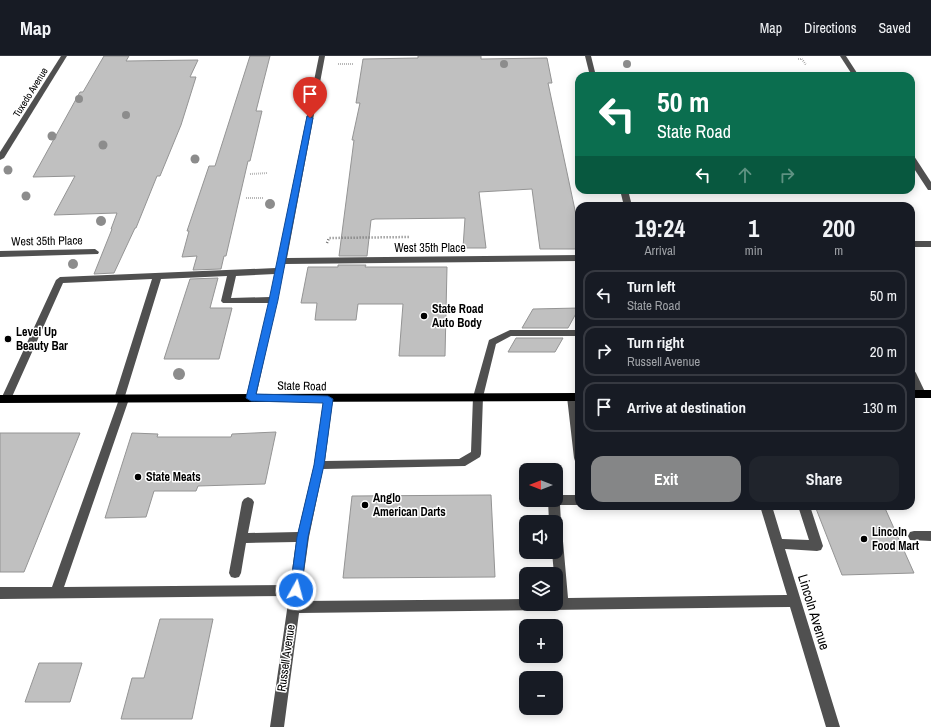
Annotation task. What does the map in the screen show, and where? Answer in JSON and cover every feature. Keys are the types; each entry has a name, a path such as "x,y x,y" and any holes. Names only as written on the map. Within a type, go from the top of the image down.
{"main road":[{"name":"State Road","path":"3,399 575,397"}],"street":[{"name":"Tuxedo Avenue","path":"0,158 64,56"},
{"path":"251,398 274,300 322,56"},
{"path":"588,56 592,72"},
{"path":"843,56 853,72"},
{"path":"915,164 931,188"},
{"path":"915,244 931,244"},
{"name":"West 35th Place","path":"0,254 95,252"},
{"name":"West 35th Place","path":"281,261 575,258"},
{"path":"3,399 60,280 279,271"},
{"path":"232,273 226,301 274,300"},
{"path":"56,593 122,399 157,276"},
{"path":"319,465 461,463 476,454 478,397 492,342 510,333 575,333"},
{"path":"915,381 921,394"},
{"name":"Russell Avenue","path":"277,727 303,537 319,465 328,399"},
{"path":"555,515 554,500 575,500"},
{"path":"235,572 248,502"},
{"name":"Lincoln Avenue","path":"767,510 832,727"},
{"path":"778,544 817,546 805,510"},
{"path":"914,536 931,536"},
{"path":"241,538 303,537"},
{"path":"0,593 296,590"},
{"path":"563,604 795,601"},
{"path":"293,607 519,604"}],"path":[{"path":"798,58 802,58 806,65"},
{"path":"338,64 354,64"},
{"path":"250,174 268,174"},
{"path":"246,198 264,198"},
{"path":"322,243 328,243 329,238 409,237"}],"building":[{"path":"104,56 129,56 126,61 198,60 190,77 196,77 181,125 160,176 157,176 136,228 114,273 94,274 117,213 54,215 75,176 33,177 80,92 83,92"},
{"path":"250,56 270,56 256,111 262,111 250,161 248,161 226,256 224,256 221,269 193,270 197,256 182,257 189,231 187,231 209,166 215,166"},
{"path":"418,56 481,56 481,59 547,58 552,83 548,83 575,210 575,249 540,249 532,189 479,192 486,248 463,248 465,218 375,219 371,220 367,256 339,256 354,140 352,140 360,103 356,103 363,59 418,58"},
{"name":"State Road Auto Body","path":"338,265 366,265 365,267 447,267 445,356 399,356 403,304 358,304 356,320 315,320 317,303 301,303 308,267 338,267"},
{"path":"218,278 210,308 232,308 219,359 164,359 190,279"},
{"path":"575,308 575,315 568,328 522,328 533,309"},
{"path":"516,338 563,338 555,352 508,352"},
{"path":"276,432 265,484 198,486 196,491 154,491 146,517 105,518 132,433 158,434 157,437 231,437 232,434"},
{"path":"0,433 80,433 24,572 0,572"},
{"path":"491,495 495,577 343,578 352,496"},
{"name":"Lincoln Food Mart","path":"817,510 886,510 914,573 842,575"},
{"path":"160,619 213,619 192,719 121,719 132,678 144,678"},
{"path":"39,663 82,663 70,702 25,702"}],"place":[{"name":"State Road Auto Body","path":"424,316"},
{"name":"Level Up Beauty Bar","path":"8,339"},
{"name":"State Meats","path":"138,477"},
{"name":"Anglo American Darts","path":"365,505"},
{"name":"Lincoln Food Mart","path":"864,539"}],"route":[{"path":"296,590 303,537 319,465 328,399 251,398 274,300 310,118"}]}
